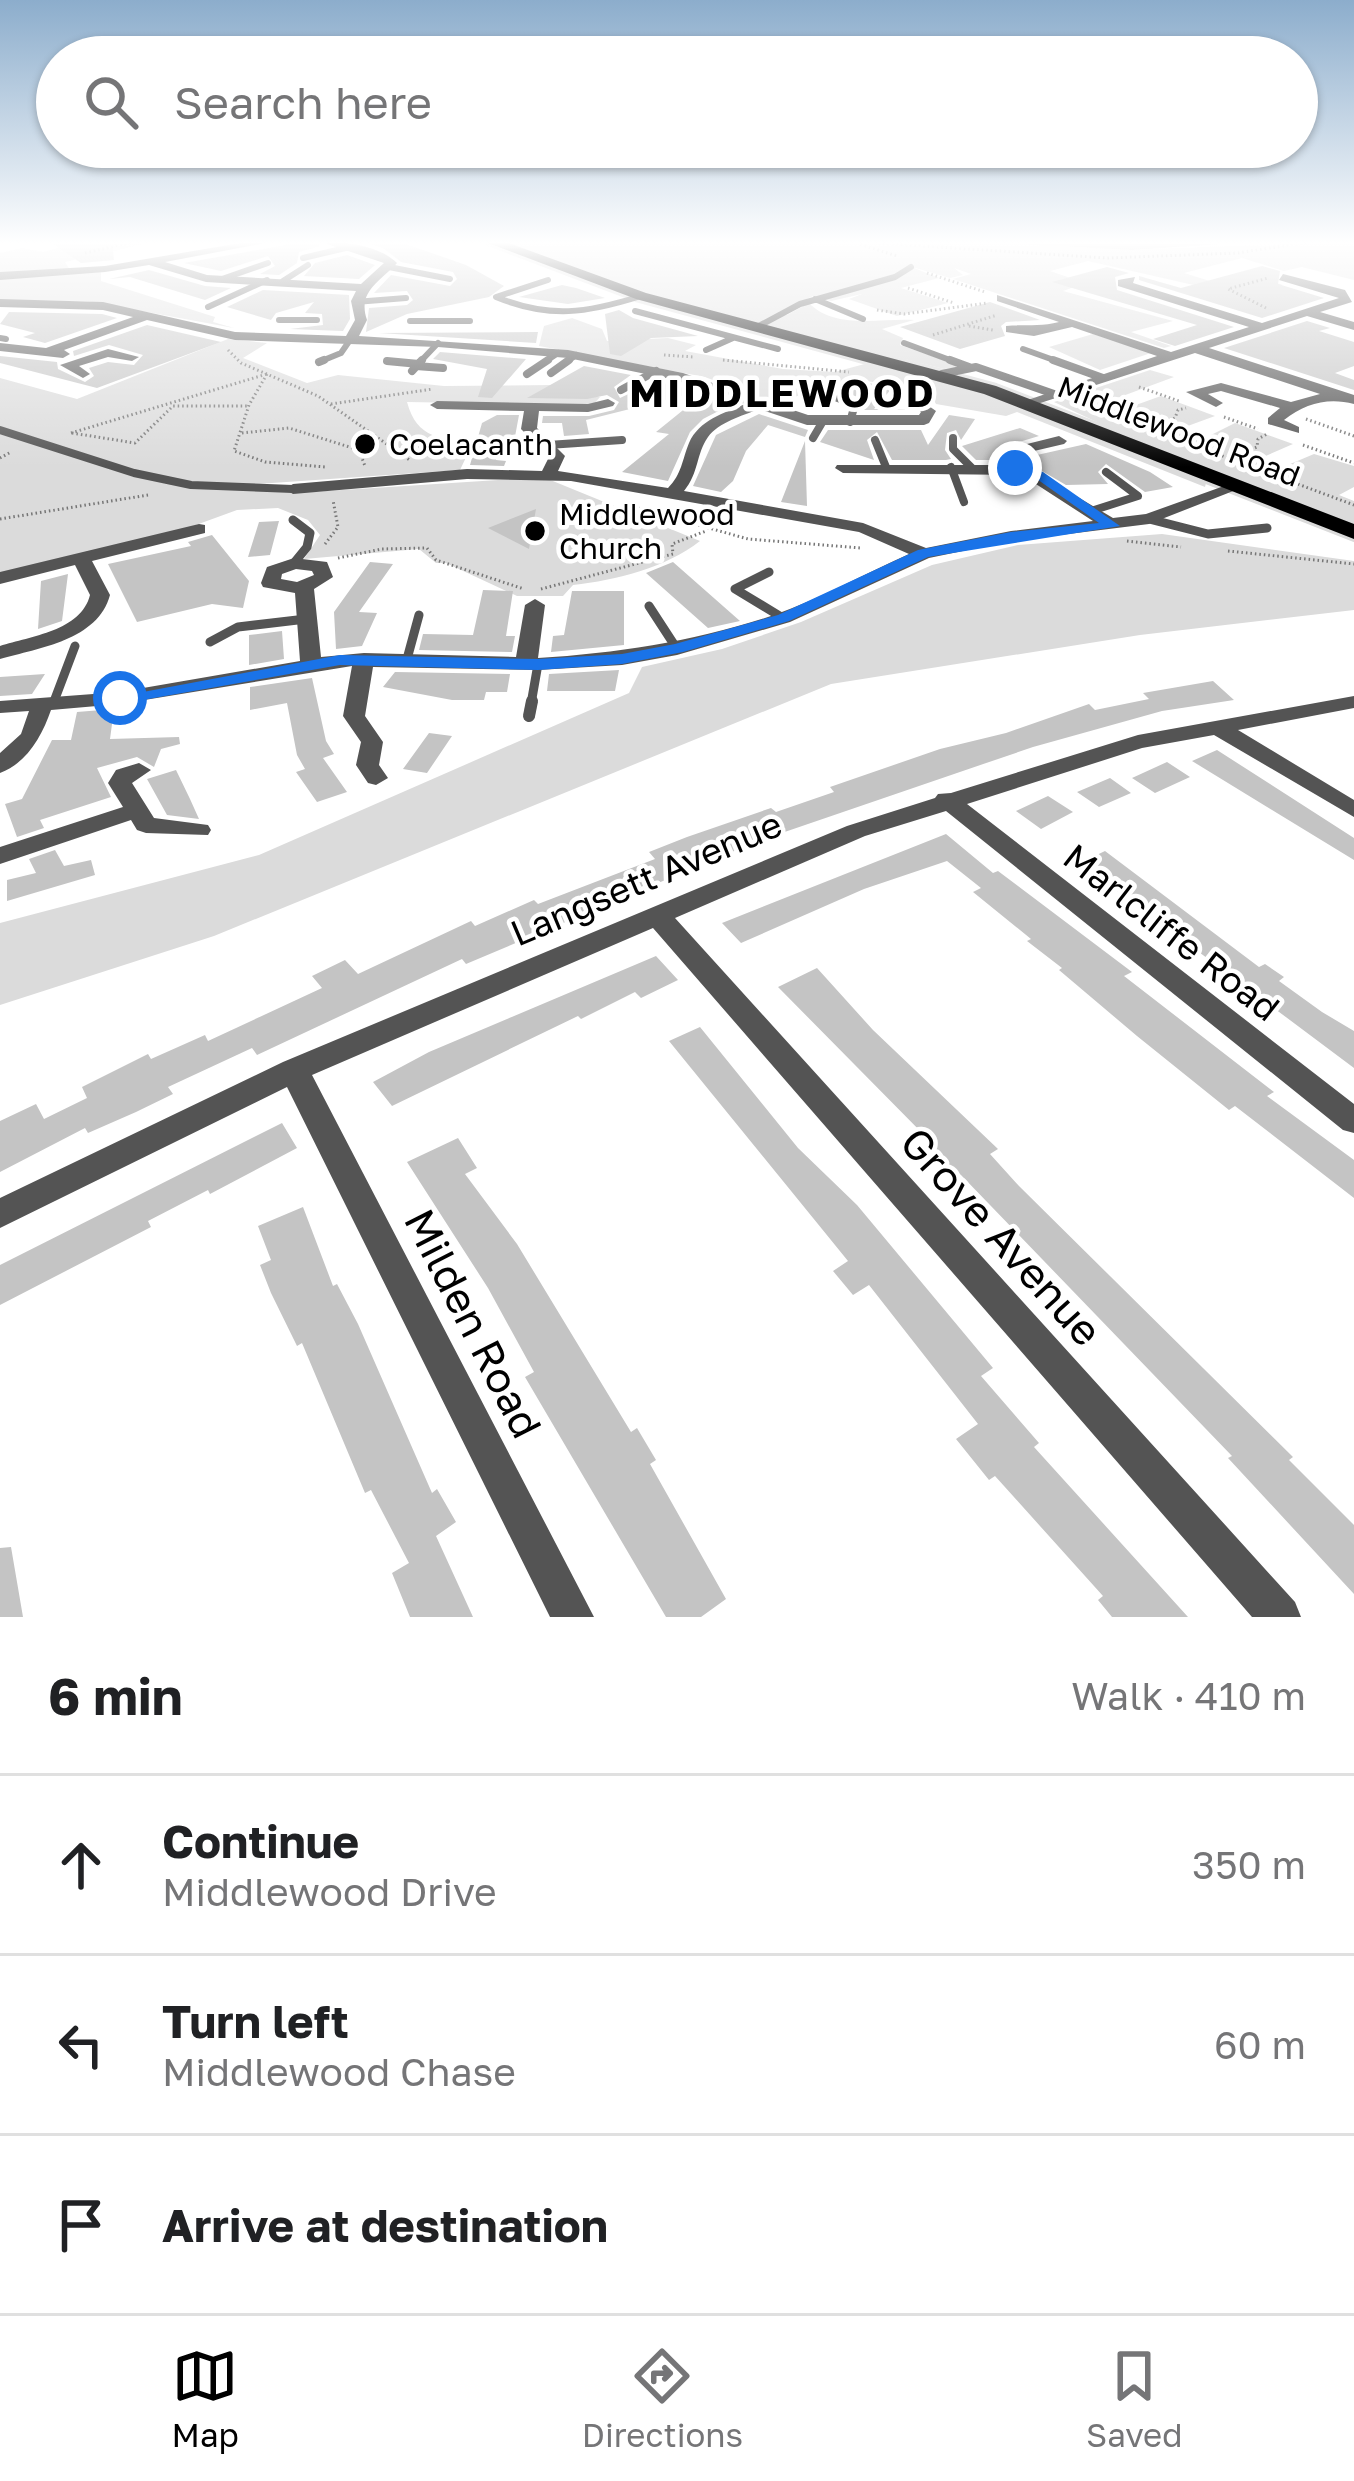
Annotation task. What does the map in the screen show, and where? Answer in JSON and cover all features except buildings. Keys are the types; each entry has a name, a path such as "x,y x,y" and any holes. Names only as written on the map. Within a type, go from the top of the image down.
{"main road":[{"name":"Middlewood Road","path":"715,316 942,374 1354,532"}],"street":[{"path":"50,351 145,316"},
{"path":"148,316 235,336 558,353 656,370 754,405 823,422 924,420 929,411 916,401"},
{"path":"350,340 361,316"},
{"path":"1056,316 1170,356"},
{"path":"1229,316 1259,326"},
{"path":"1322,316 1354,326"},
{"path":"1026,403 1288,317"},
{"path":"1011,329 1034,332 1073,322"},
{"path":"1048,344 1095,330"},
{"path":"5,340 50,351 83,366 107,353 132,357"},
{"path":"1194,348 1354,400"},
{"path":"1220,410 1192,392 1221,387 1291,407"},
{"path":"1282,430 1274,419 1291,407 1334,394"},
{"path":"437,406 588,409 608,403"},
{"path":"674,492 691,474 696,445 704,431 754,405"},
{"path":"532,407 529,429 557,456 549,474"},
{"path":"1015,468 1029,448 1059,441"},
{"path":"843,467 1015,468 1038,475 1113,526"},
{"path":"292,489 337,478 382,482 429,476 549,474 863,528 924,554"},
{"path":"0,706 120,698 311,663 407,658 531,664 622,659 677,649 783,618 924,554 1011,536 1149,519 1238,486"},
{"path":"0,578 199,529"},
{"path":"0,653 70,628 93,614 100,595 82,560"},
{"path":"294,563 320,566 324,577 304,588 270,583 274,571 294,563"},
{"path":"304,588 311,663"},
{"path":"531,664 535,605"},
{"path":"364,659 354,716 372,742 367,765 376,778"},
{"name":"Langsett Avenue","path":"0,1214 294,1070 656,914 946,799 1072,760 1214,725 1354,702"},
{"path":"0,766 31,736 48,705"},
{"path":"1214,725 1354,810"},
{"path":"139,770 124,775 120,783 146,824 199,830"},
{"name":"Marlcliffe Road","path":"946,799 1354,1121"},
{"path":"0,856 136,811"},
{"name":"Grove Avenue","path":"656,914 1280,1617"},
{"name":"Milden Road","path":"294,1070 573,1617"}],"lane":[{"path":"265,338 282,316"},
{"path":"669,316 778,349"},
{"path":"757,326 777,316"},
{"path":"857,316 863,319"},
{"path":"694,327 718,317"},
{"path":"279,320 316,320"},
{"path":"410,321 470,321"},
{"path":"416,367 449,321"},
{"path":"702,354 734,337"},
{"path":"320,362 341,353 350,340"},
{"path":"904,343 1054,394"},
{"path":"1023,349 1106,377"},
{"path":"527,374 558,353"},
{"path":"551,373 576,356"},
{"path":"387,361 443,368"},
{"path":"942,374 970,367"},
{"path":"621,390 656,370"},
{"path":"823,393 855,404 850,422"},
{"path":"813,438 823,422"},
{"path":"0,430 134,473 191,485 292,489"},
{"path":"953,438 953,449 972,467"},
{"path":"501,454 547,444 622,440"},
{"path":"875,440 886,467"},
{"path":"951,467 964,502"},
{"path":"1091,511 1138,496 1106,472"},
{"path":"1149,519 1215,537 1241,537 1267,529"},
{"path":"292,520 310,533 307,547 294,563"},
{"path":"769,572 735,589 783,618"},
{"path":"649,606 677,649"},
{"path":"407,658 418,615"},
{"path":"210,642 238,627 306,620"},
{"path":"48,705 75,646"},
{"path":"529,716 531,664"}],"path":[{"path":"992,316 963,324 1011,329"},
{"path":"904,343 969,326"},
{"path":"235,336 227,348 231,356 318,396 429,476"},
{"path":"637,366 658,356 702,354"},
{"path":"716,359 849,372"},
{"path":"266,374 248,406 242,433 232,445 246,456 337,478 336,495 316,498"},
{"path":"41,442 266,374"},
{"path":"1106,377 1192,406 1148,428"},
{"path":"72,433 135,443 173,406 248,406"},
{"path":"1220,410 1353,461"},
{"path":"1128,422 1354,505"},
{"path":"242,433 289,428 359,450 364,465 382,482"},
{"path":"1229,458 1282,430"},
{"path":"350,467 364,465"},
{"path":"0,519 149,495"},
{"path":"638,508 706,531 824,548 869,549"},
{"path":"320,566 357,553 427,548 436,560 461,564 506,586 538,590 673,554 672,544 706,531"}],"shaded area":[{"path":"171,316 213,316 213,322 234,328"},
{"path":"736,316 914,320 882,329 903,338 900,345 963,367 944,369"},
{"path":"1068,316 1156,316 1173,321 1131,332 1171,346 1164,348"},
{"path":"572,318 602,329 607,341 668,338 696,345 685,351 783,369 835,372 872,362 986,394 1207,479 1205,487 1017,412 1006,416 936,404 932,397 899,397 895,386 856,379 773,403 705,377 539,346 544,326"},
{"path":"1093,334 1151,353 1100,370 1049,347"},
{"path":"228,339 267,343 243,358 307,383 338,375 444,386 553,385 600,397 593,405 407,402 424,430 469,451 460,470 201,488 311,492 543,477 700,541 640,571 573,585 563,596 517,596 446,563 436,563 419,549 304,559 320,535 308,520 278,508 237,510 185,529 0,574 0,378 77,399"},
{"path":"1150,370 1174,377 1101,404 1119,411 1161,396 1215,416 1174,431 1199,441 1235,423 1293,444 1254,461 1276,470 1314,454 1354,466 1354,487 1339,495 1354,501 1354,524 1131,438 1054,402"},
{"path":"1162,534 1354,561 1354,610 1140,635 831,684 214,936 0,1005 0,923 259,855 629,693 642,667 722,649 801,622 932,565 1018,545"}],"place":[{"name":"Coelacanth","path":"365,444"},
{"name":"Middlewood Church","path":"535,531"}],"district":[{"name":"MIDDLEWOOD","path":"783,392"}],"route":[{"path":"120,698 340,660 538,664 622,659 677,649 783,618 924,554 1011,536 1113,526 1038,475 1015,468"}]}
